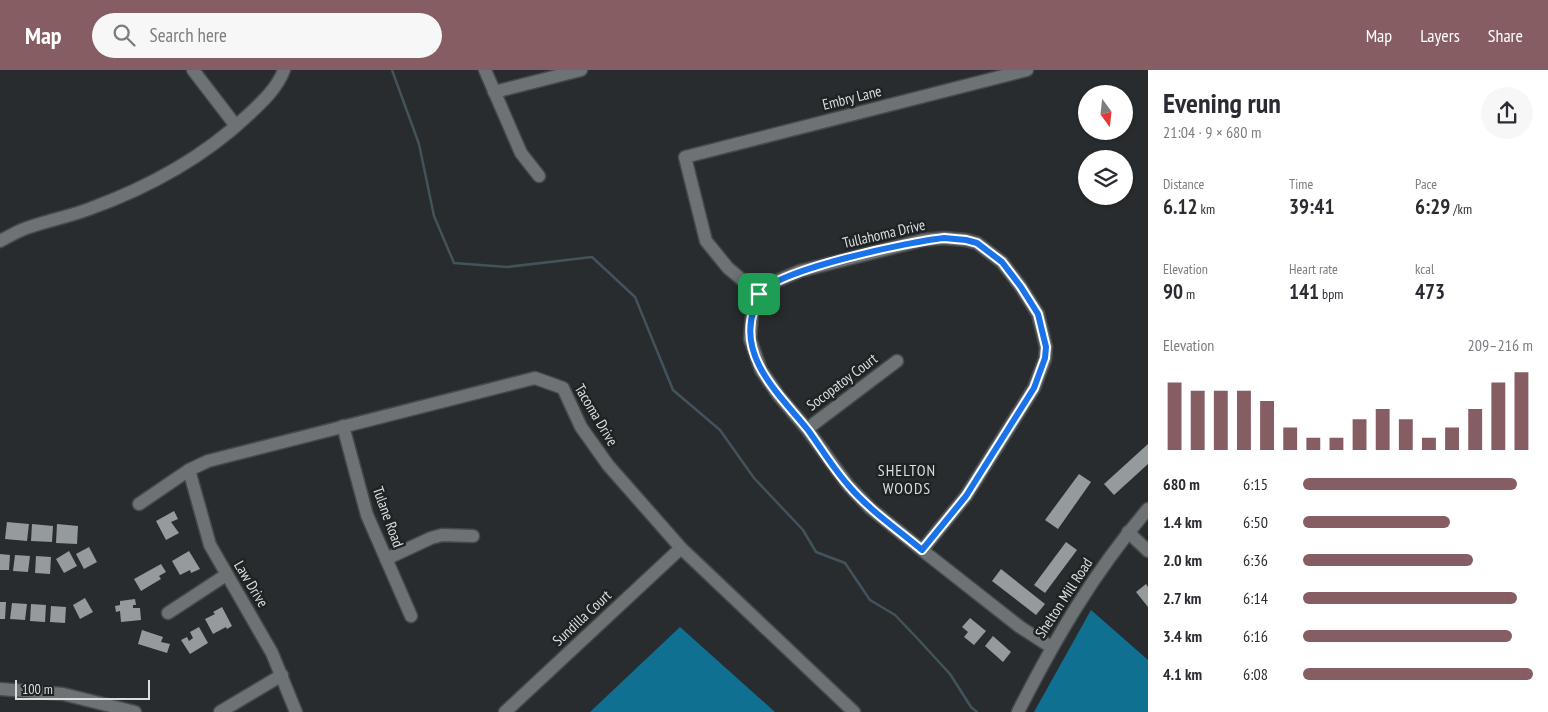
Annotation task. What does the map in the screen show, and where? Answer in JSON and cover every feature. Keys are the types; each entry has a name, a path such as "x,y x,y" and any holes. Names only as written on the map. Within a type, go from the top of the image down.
{"street":[{"path":"193,70 236,126"},
{"path":"0,241 24,229 87,210 144,187 166,175 199,155 236,126 260,103 284,70"},
{"path":"485,70 520,153 539,176"},
{"path":"494,92 581,70"},
{"name":"Embry Lane","path":"759,294 728,268 706,241 685,157 1027,70"},
{"name":"Tullahoma Drive","path":"759,294 772,283 800,271 915,242 944,238 977,243 1002,262 1021,287 1038,314 1046,347 1045,358 1034,388 966,496 922,550"},
{"path":"759,294 752,315 750,339 761,370 848,486 870,508 922,550 1020,627 1051,647"},
{"name":"Socopatoy Court","path":"807,429 897,361"},
{"name":"Tacoma Drive","path":"139,504 189,470 208,461 535,378 563,388 581,426 608,465 681,548 854,712"},
{"name":"Tulane Road","path":"344,426 367,515 411,616"},
{"name":"Law Drive","path":"189,470 210,545 251,615 282,675 296,712"},
{"name":"Shelton Mill Road","path":"1018,712 1051,647 1086,591 1128,532 1148,509"},
{"path":"1128,532 1148,551"},
{"path":"386,559 431,538 442,535 473,536"},
{"name":"Sundilla Court","path":"505,712 681,548"},
{"path":"168,613 226,575"},
{"path":"220,712 282,675"},
{"path":"0,689 63,694 135,712"}],"shaded area":[{"path":"1091,610 1148,660 1148,712 1034,712"},
{"path":"680,627 775,712 590,712"}],"building":[{"path":"1148,444 1148,464 1114,495 1104,484"},
{"path":"1079,474 1091,482 1058,529 1045,520"},
{"path":"174,511 178,519 171,522 179,533 166,540 156,521"},
{"path":"7,522 29,524 27,541 5,539"},
{"path":"32,524 53,526 52,542 31,541"},
{"path":"57,524 78,526 77,544 56,543"},
{"path":"1066,542 1077,550 1045,593 1034,585"},
{"path":"89,547 97,562 84,569 76,554"},
{"path":"69,551 77,566 64,573 56,559"},
{"path":"189,551 200,569 191,573 190,570 180,575 172,561"},
{"path":"0,554 10,555 9,570 0,570"},
{"path":"15,555 30,556 28,572 13,571"},
{"path":"36,556 51,557 50,574 35,573"},
{"path":"161,564 166,572 159,576 161,579 141,591 134,579"},
{"path":"1001,569 1045,604 1036,615 992,581"},
{"path":"1146,584 1148,587 1148,607 1136,592"},
{"path":"85,598 93,612 80,619 73,605"},
{"path":"135,599 136,605 133,605 133,608 140,608 141,620 121,622 120,611 116,612 115,606 120,605 120,601"},
{"path":"0,602 6,602 5,619 0,619"},
{"path":"12,603 27,604 25,620 10,619"},
{"path":"31,604 46,605 45,622 30,621"},
{"path":"51,606 66,607 65,623 50,622"},
{"path":"222,607 232,626 213,634 205,619 215,614 213,612"},
{"path":"970,618 986,631 974,645 964,637 968,632 962,627"},
{"path":"199,627 208,643 190,654 181,640 187,637 189,641 193,638 190,632"},
{"path":"142,630 163,637 161,642 170,644 167,653 138,644"},
{"path":"993,636 1011,652 1003,662 985,646"}],"waterway":[{"path":"392,70 419,144 434,216 454,263 507,267 592,257 635,297 673,390 720,430 754,478 803,530 816,552 845,563 870,600 895,615 950,674 971,707 977,712"}],"district":[{"name":"SHELTON WOODS","path":"907,479"}],"route":[{"path":"944,238 977,243 1002,262 1021,287 1038,314 1046,347 1045,358 1034,388 966,496 922,550 870,508 848,486 761,370 750,339 752,315 759,294 772,283 800,271 923,240 944,238"}]}
